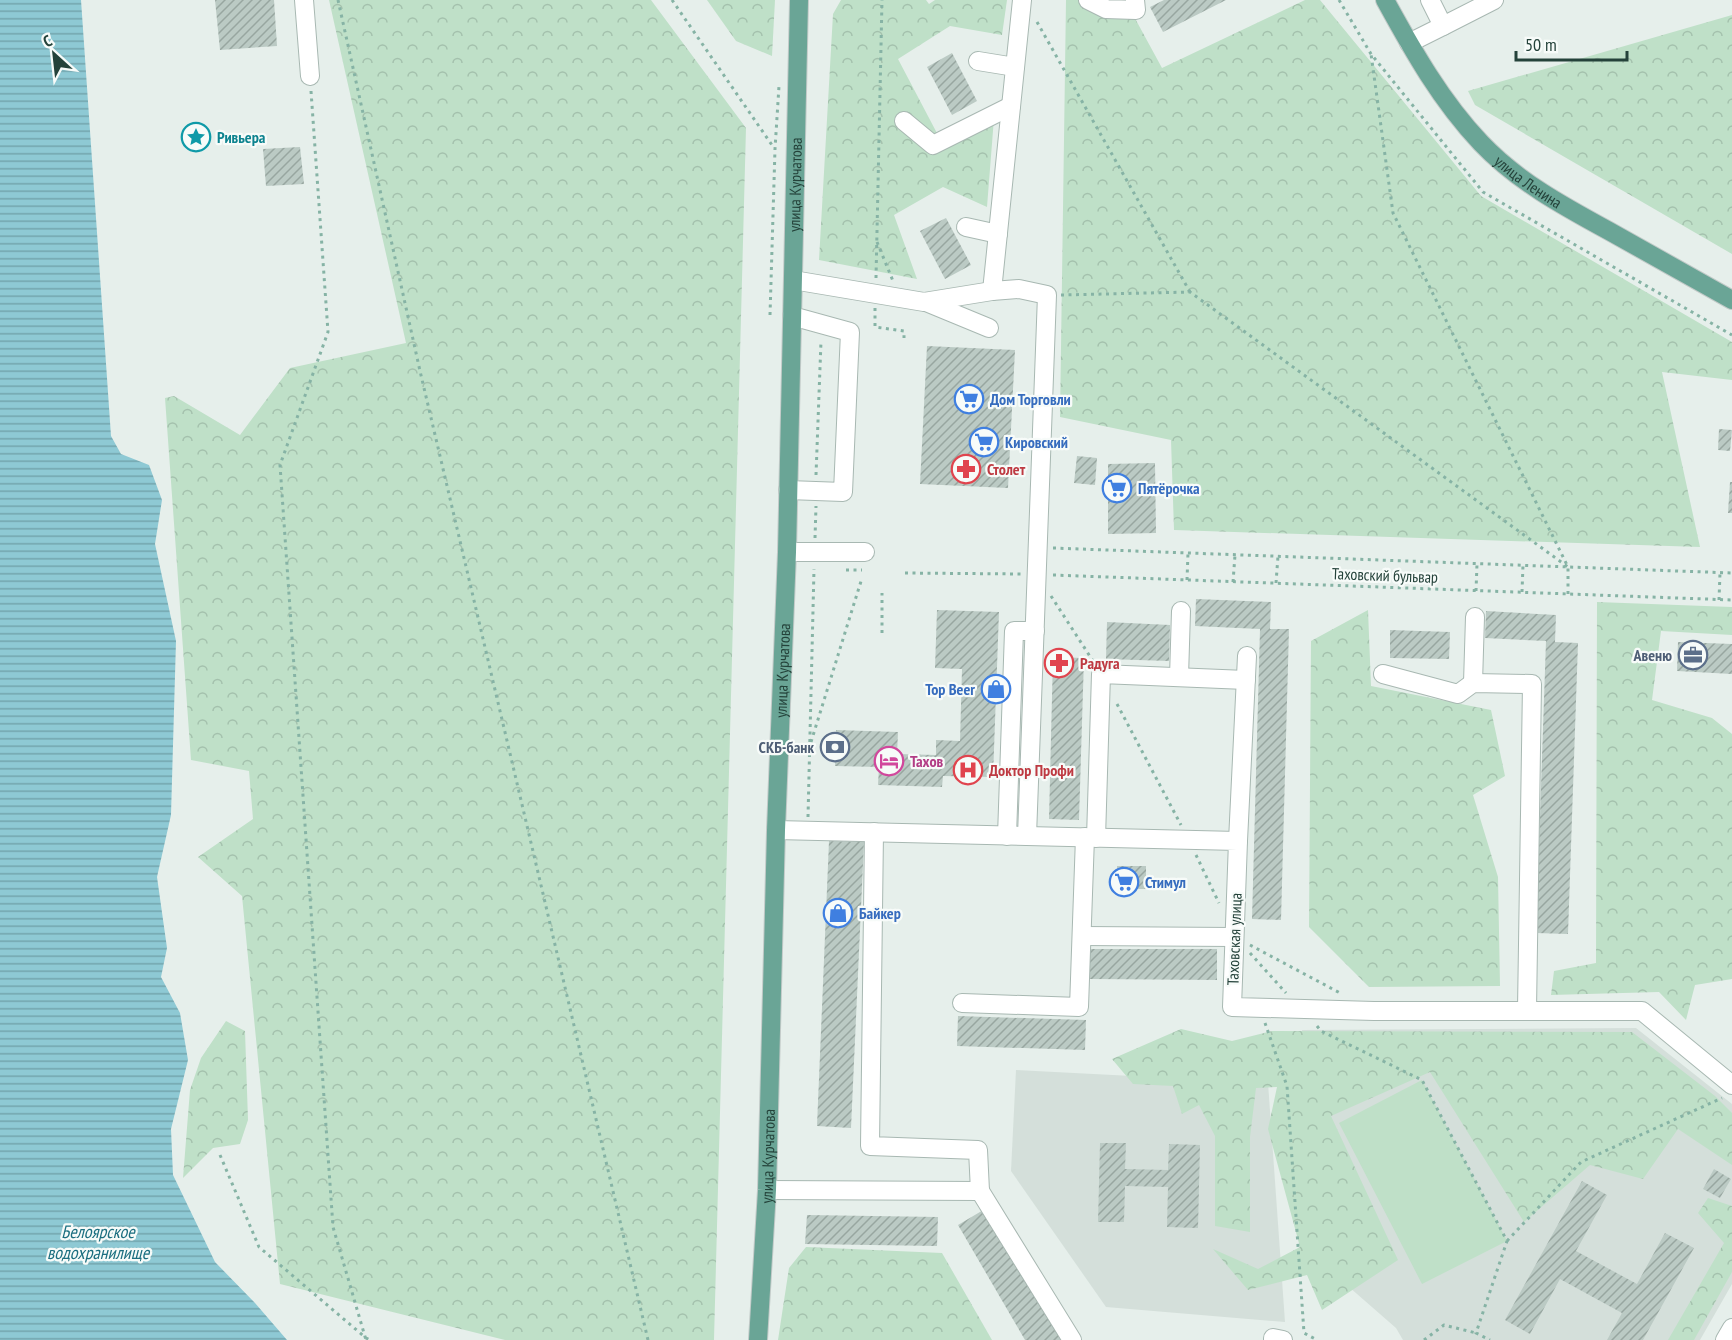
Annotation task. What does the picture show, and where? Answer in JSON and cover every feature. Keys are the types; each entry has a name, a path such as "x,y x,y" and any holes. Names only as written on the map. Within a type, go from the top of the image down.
{"main road":[{"name":"улица Курчатова","path":"758,1340 767,1190 776,830 788,552 799,0"},
{"name":"улица Ленина","path":"1385,0 1409,43 1452,110 1482,144 1510,170 1550,198 1732,300"}],"street":[{"path":"304,0 310,76"},
{"path":"992,291 1022,0"},
{"path":"1088,0 1106,9 1136,10 1135,0"},
{"path":"1430,0 1443,26"},
{"path":"1409,43 1494,0"},
{"path":"978,61 1015,67"},
{"path":"904,121 933,145 1011,106"},
{"path":"966,227 998,234"},
{"path":"793,280 924,302 989,328"},
{"path":"924,302 1019,289 1047,296 1028,836"},
{"path":"788,490 843,492 850,332 792,316"},
{"path":"788,552 866,552"},
{"path":"1179,677 1181,611"},
{"path":"1473,683 1475,617"},
{"path":"1007,836 1014,631 1035,631"},
{"name":"Таховская улица","path":"1247,656 1232,1007 1374,1011 1642,1011 1728,1091"},
{"path":"962,1003 1079,1007 1101,674 1246,680"},
{"path":"1383,674 1458,694 1473,683 1532,684 1527,1010"},
{"path":"776,830 1238,841"},
{"path":"874,832 870,1146 978,1150 980,1191 1072,1340"},
{"path":"1082,936 1234,937"},
{"path":"767,1190 980,1191"},
{"path":"1272,1340 1273,1338 1283,1340"}],"path":[{"path":"338,0 420,371 648,1340"},
{"path":"672,0 775,149"},
{"path":"882,0 875,327 904,331 904,338"},
{"path":"1036,21 1190,292 1568,567"},
{"path":"1371,54 1394,213 1568,567 1568,594"},
{"path":"310,76 328,332 280,465 333,1227 367,1339"},
{"path":"770,315 775,149 780,81"},
{"path":"877,240 899,297"},
{"path":"1047,296 1190,292"},
{"name":"Таховский бульвар","path":"1039,548 1732,573"},
{"path":"1187,580 1188,553"},
{"path":"1233,582 1235,555"},
{"path":"1276,583 1278,556"},
{"path":"1476,591 1477,564"},
{"path":"1522,592 1523,566"},
{"name":"Таховский бульвар","path":"905,573 1038,574 1732,600"},
{"path":"1719,600 1720,573"},
{"path":"1038,574 1101,674 1189,840 1219,904"},
{"path":"809,746 862,578"},
{"path":"882,593 882,633"},
{"path":"1234,937 1344,995"},
{"path":"1234,937 1321,1031 1422,1080 1507,1241"},
{"path":"1260,1008 1287,1086 1304,1333 1317,1340"},
{"path":"1476,1333 1507,1241 1581,1162 1728,1091"},
{"path":"220,1155 260,1247 367,1339"},
{"path":"1424,1340 1444,1325 1476,1333 1490,1340"}],"shaded area":[{"path":"1636,1028 1732,1104 1732,1284 1700,1340 1403,1340 1396,1328 1341,1280 1302,1030"},
{"path":"1016,1070 1268,1083 1285,1322 1106,1307 1011,1171"}],"green space":[{"path":"329,0 651,0 746,128 714,1340 505,1340 280,1284 242,896 198,857 253,819 249,771 191,760 165,398 174,396 240,435 290,368 406,343"},
{"path":"707,0 775,0 772,56 736,41"},
{"path":"841,0 926,0 929,4 935,0 1007,0 1002,35 950,26 898,59 939,137 994,118 987,207 943,187 894,215 917,279 819,260 833,14"},
{"path":"1066,0 1125,0 1162,68 1305,0 1320,0 1481,196 1732,342 1732,380 1662,372 1700,547 1174,530 1171,440 1060,417"},
{"path":"1732,15 1732,254 1475,105 1468,91"},
{"path":"1597,602 1732,607 1732,635 1661,631 1652,700 1712,718 1732,734 1732,979 1695,985 1686,1020 1659,992 1551,995 1554,971 1596,963"},
{"path":"1368,610 1371,686 1491,710 1505,776 1473,795 1498,877 1500,986 1369,987 1309,927 1311,641"},
{"path":"226,1021 245,1031 248,1120 240,1144 213,1148 183,1178 190,1090 201,1058"},
{"path":"1181,1029 1232,1041 1272,1031 1632,1032 1715,1096 1732,1113 1732,1165 1678,1129 1643,1179 1590,1165 1524,1222 1430,1072 1331,1116 1398,1260 1322,1310 1307,1275 1248,1290 1213,1249 1258,1269 1300,1247 1268,1129 1277,1087 1256,1088 1250,1137 1250,1232 1215,1226 1215,1136 1199,1105 1182,1114 1173,1086 1133,1084 1112,1059"},
{"path":"1422,1080 1507,1241 1422,1284 1339,1123"},
{"path":"1708,1198 1732,1206 1732,1272 1694,1340 1668,1340 1724,1243 1698,1213"},
{"path":"806,1247 942,1253 992,1340 778,1340 789,1268"}],"water":[{"name":"Белоярское водохранилище","path":"0,0 81,0 111,436 121,454 149,465 162,500 155,544 176,641 171,815 157,877 167,948 161,977 180,1013 188,1060 171,1129 173,1175 215,1262 287,1340 0,1340"}],"building":[{"path":"215,0 274,0 277,46 220,50"},
{"path":"1164,0 1226,0 1163,32 1150,7"},
{"path":"952,53 977,101 952,115 927,67"},
{"path":"300,147 304,184 266,186 263,149"},
{"path":"946,218 971,265 945,279 920,231"},
{"name":"Дом Торговли","path":"927,346 1015,350 1008,488 920,484"},
{"path":"1719,429 1732,430 1730,451 1718,450"},
{"path":"1077,456 1097,458 1095,485 1074,483"},
{"path":"1155,463 1156,533 1108,534 1108,464"},
{"path":"1730,482 1732,482 1732,513 1728,513"},
{"path":"1196,599 1271,602 1270,629 1289,629 1281,920 1252,919 1260,629 1195,626"},
{"path":"937,610 999,612 993,777 943,776 942,787 878,785 879,767 835,766 836,730 898,732 897,754 936,755 936,740 960,741 962,669 935,668"},
{"path":"1486,611 1556,615 1555,642 1578,643 1568,934 1536,933 1546,641 1485,638"},
{"path":"1107,622 1170,625 1169,661 1106,659"},
{"path":"1390,630 1450,632 1449,659 1390,658"},
{"path":"1678,642 1732,644 1732,674 1677,671"},
{"path":"1053,657 1084,658 1079,820 1049,819"},
{"path":"829,841 864,842 851,1128 817,1126"},
{"path":"1117,866 1146,866 1146,889 1117,889"},
{"path":"1090,949 1217,949 1217,980 1090,979"},
{"path":"958,1016 1086,1020 1085,1050 957,1046"},
{"path":"1100,1143 1126,1143 1125,1169 1168,1170 1169,1144 1200,1145 1198,1228 1167,1227 1168,1187 1125,1186 1124,1222 1098,1222"},
{"path":"1714,1169 1731,1179 1720,1198 1703,1189"},
{"path":"1582,1181 1607,1195 1576,1251 1637,1284 1665,1233 1694,1248 1643,1340 1607,1340 1622,1313 1560,1279 1530,1334 1505,1320"},
{"path":"985,1209 1062,1340 1025,1340 958,1225"},
{"path":"807,1215 938,1217 937,1246 805,1244"}],"place":[{"name":"Ривьера","path":"196,137"},
{"name":"Дом Торговли","path":"969,399"},
{"name":"Кировский","path":"984,442"},
{"name":"Столет","path":"966,469"},
{"name":"Пятёрочка","path":"1117,488"},
{"name":"Авеню","path":"1693,655"},
{"name":"Радуга","path":"1059,663"},
{"name":"Top Beer","path":"996,689"},
{"name":"СКБ-банк","path":"835,747"},
{"name":"Тахов","path":"889,761"},
{"name":"Доктор Профи","path":"968,770"},
{"name":"Стимул","path":"1124,882"},
{"name":"Байкер","path":"838,913"}]}
